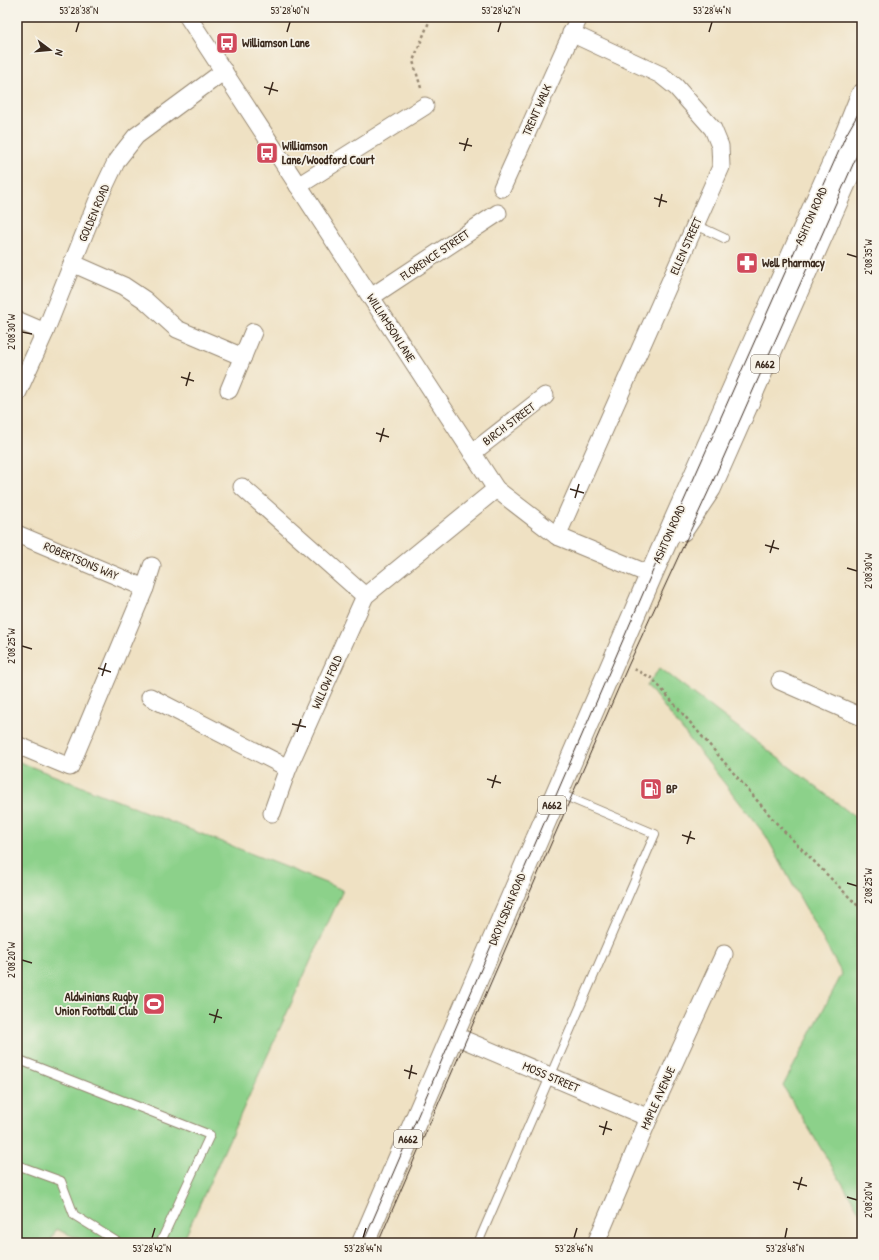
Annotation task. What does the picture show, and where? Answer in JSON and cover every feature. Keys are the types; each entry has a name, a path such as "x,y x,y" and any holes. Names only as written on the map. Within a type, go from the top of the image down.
{"main road":[{"name":"ASHTON ROAD","path":"651,575 843,143 862,95"},
{"name":"ASHTON ROAD","path":"651,575 710,488 862,144"},
{"name":"DROYLSDEN ROAD","path":"363,1243 651,575"}],"street":[{"name":"WILLIAMSON LANE","path":"188,17 496,489 557,536 651,575"},
{"path":"571,32 579,17"},
{"name":"TRENT WALK","path":"502,188 571,32"},
{"name":"ELLEN STREET","path":"557,536 721,167 720,146 713,129 676,87 661,75 571,32"},
{"name":"GOLDEN ROAD","path":"17,394 45,332 97,202 117,160 136,136 224,71"},
{"path":"298,186 425,106"},
{"name":"FLORENCE STREET","path":"372,297 498,213"},
{"path":"72,264 124,286 145,300 177,329 242,357"},
{"path":"17,320 45,332"},
{"path":"228,390 253,332"},
{"name":"BIRCH STREET","path":"472,452 546,396"},
{"path":"242,487 365,596"},
{"name":"WILLOW FOLD","path":"272,813 288,768 365,596 496,489"},
{"name":"ROBERTSONS WAY","path":"17,534 145,588"},
{"path":"17,745 70,767 145,588 152,566"},
{"path":"780,681 862,717"},
{"path":"150,697 288,768"},
{"name":"MAPLE AVENUE","path":"596,1243 649,1118 724,954"},
{"name":"MOSS STREET","path":"453,1035 649,1118"}],"lane":[{"path":"696,225 724,238"},
{"path":"478,1243 552,1077 655,834 557,792"},
{"path":"17,1059 210,1135 162,1239 163,1243"},
{"path":"17,1165 61,1181 74,1215 119,1243"}],"path":[{"path":"425,106 413,61 431,17"},
{"path":"614,660 652,678 779,826 862,910"}],"green space":[{"path":"660,668 862,822 862,1216 783,1086 842,974 766,836 647,685"},
{"name":"Aldwinians Rugby Union Football Club","path":"17,761 343,890 182,1243 88,1243 56,1229 50,1243 17,1242"}],"tram line":[{"path":"363,1243 651,575 846,135 862,107"},
{"path":"378,1243 628,666 710,488 862,144"}],"place":[{"name":"Williamson Lane","path":"227,43"},
{"name":"Williamson Lane/Woodford Court","path":"267,153"},
{"name":"Well Pharmacy","path":"747,263"},
{"name":"BP","path":"651,789"},
{"name":"Aldwinians Rugby Union Football Club","path":"154,1004"}]}
